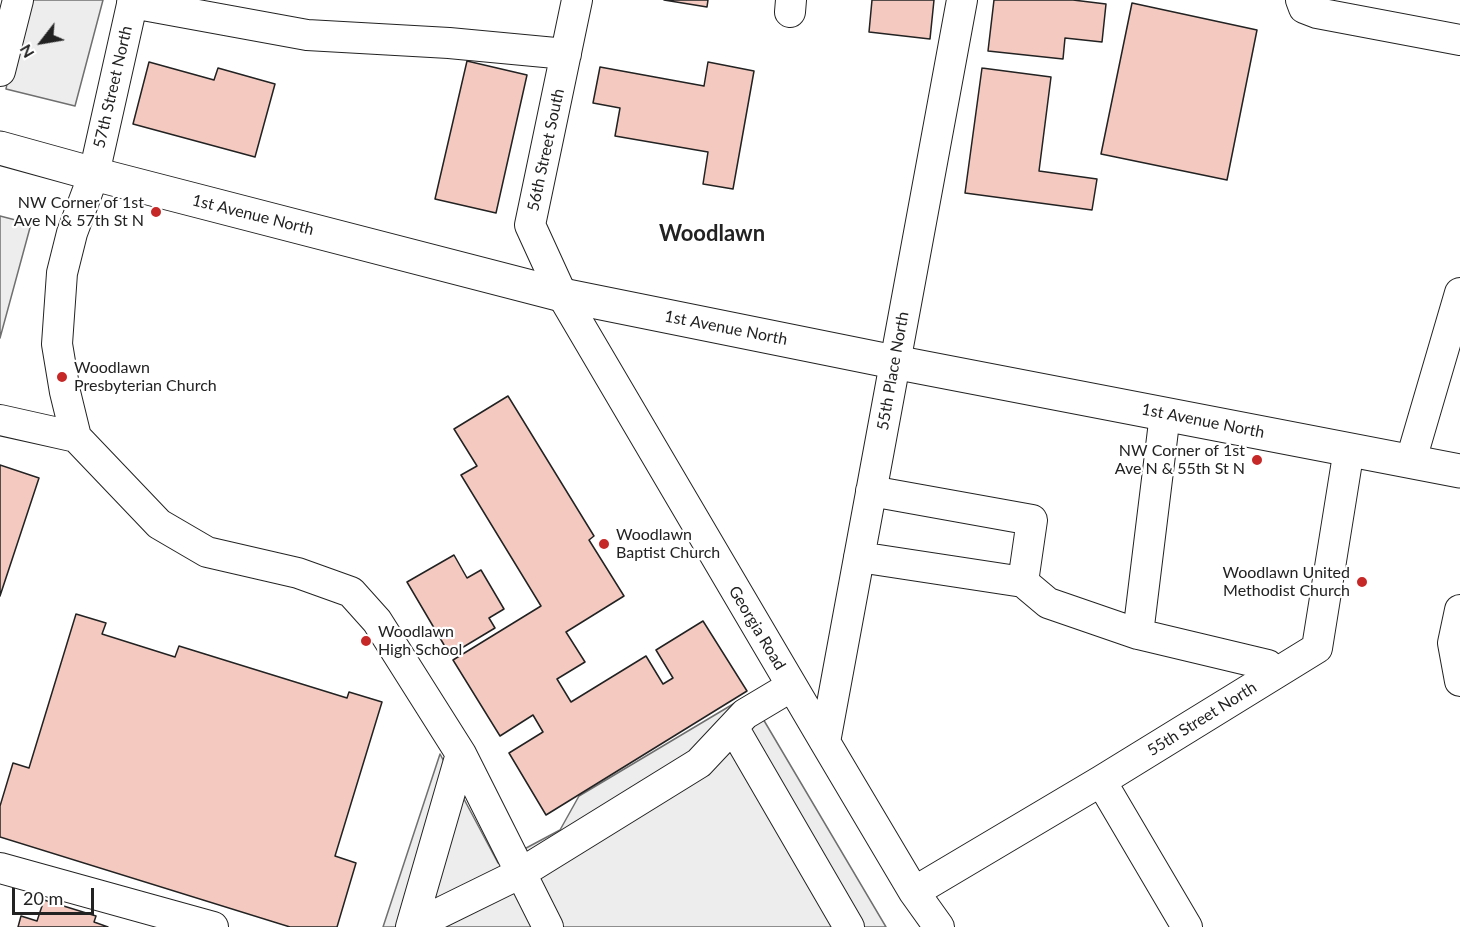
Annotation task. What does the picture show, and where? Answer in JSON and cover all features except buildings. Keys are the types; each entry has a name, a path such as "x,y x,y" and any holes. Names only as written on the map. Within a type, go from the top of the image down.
{"main road":[{"name":"1st Avenue North","path":"0,148 562,295 894,362 1460,471"}],"street":[{"path":"0,70 18,0"},
{"name":"56th Street South","path":"562,295 530,225 577,0"},
{"name":"55th Place North","path":"825,742 962,0"},
{"path":"1302,0 1304,8 1317,13 1460,40"},
{"path":"132,1 307,35 449,43 566,54"},
{"name":"57th Street North","path":"76,437 57,344 62,273 72,233 94,174 132,1"},
{"path":"1411,460 1460,293"},
{"name":"Georgia Road","path":"562,295 914,892 939,927"},
{"path":"1138,634 1165,414"},
{"path":"0,420 76,437 159,524 207,552 298,573 351,592 377,621 460,754 548,927"},
{"name":"55th Street North","path":"914,892 1101,781 1317,648 1348,449"},
{"path":"871,491 1032,520 1023,582"},
{"path":"859,556 1023,582 1048,603 1138,634 1268,665 1276,674"},
{"path":"1460,610 1453,644 1460,681"},
{"path":"411,927 520,873 699,763 745,714 792,686"},
{"path":"733,727 849,927"},
{"path":"411,927 460,754"},
{"path":"1101,781 1187,927"},
{"path":"0,868 213,927"}],"shaded area":[{"path":"23,0 103,0 75,106 6,89"},
{"path":"0,216 31,224 0,338"},
{"path":"750,694 886,927 383,927 440,754 498,863 560,830 579,796"}],"place":[{"name":"NW Corner of 1st Ave N & 57th St N","path":"156,212"},
{"name":"Woodlawn Presbyterian Church","path":"62,377"},
{"name":"NW Corner of 1st Ave N & 55th St N","path":"1257,460"},
{"name":"Woodlawn Baptist Church","path":"604,544"},
{"name":"Woodlawn United Methodist Church","path":"1362,582"},
{"name":"Woodlawn High School","path":"366,641"}],"district":[{"name":"Woodlawn","path":"712,234"}]}
